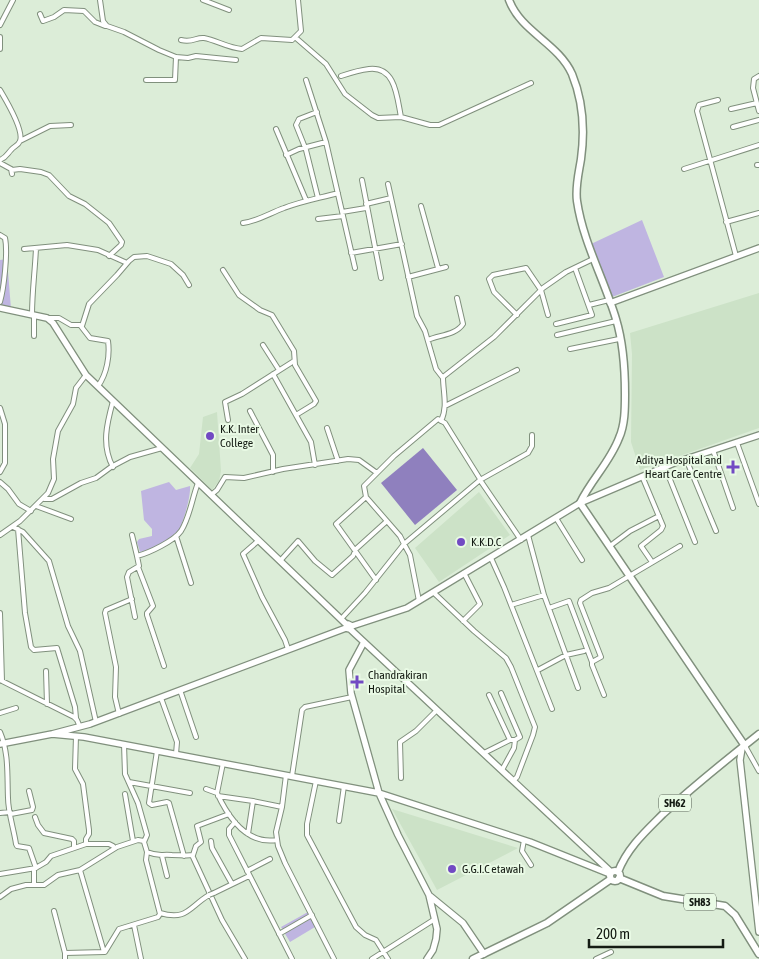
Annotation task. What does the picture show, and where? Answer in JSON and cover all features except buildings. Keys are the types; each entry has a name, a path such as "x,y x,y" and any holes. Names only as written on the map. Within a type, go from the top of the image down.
{"main road":[{"path":"509,0 522,22 559,54 575,82 584,123 577,198 583,230 616,321 625,375 625,410 620,437 608,460 580,503 743,747"},
{"name":"SH62","path":"614,876 627,853 644,832 682,797 759,734"},
{"path":"473,959 571,908 614,876"},
{"name":"SH83","path":"614,876 663,896 725,906 735,915 759,954"}],"street":[{"path":"0,25 13,0"},
{"path":"100,0 103,21 107,26"},
{"path":"203,0 229,10"},
{"path":"181,40 190,41 204,38 242,49 261,38 291,40 296,38 301,29 298,0"},
{"path":"40,14 43,21 54,17 64,10 84,11 94,22 176,57 188,58 196,56 236,60"},
{"path":"0,37 0,49"},
{"path":"296,38 326,64 340,88 360,108 378,118 401,117 430,125 439,125 531,83"},
{"path":"146,80 175,80 176,57"},
{"path":"341,76 376,69 389,76 393,81 401,117"},
{"path":"759,76 754,79 752,84 759,111"},
{"path":"306,80 326,142 354,268"},
{"path":"0,90 17,125 20,141"},
{"path":"718,100 702,104 697,108 709,160 736,256"},
{"path":"731,109 757,103"},
{"path":"317,112 296,123 305,148 318,198"},
{"path":"733,127 759,120"},
{"path":"71,125 50,126 20,141 9,155 0,162 12,172 20,169 46,174 56,181 69,196 88,206 109,223 122,243 109,256"},
{"path":"276,129 306,200"},
{"path":"286,155 326,142"},
{"path":"684,169 759,145"},
{"path":"362,180 381,278"},
{"path":"388,184 417,316 428,340 436,369 443,378 446,411 441,421"},
{"path":"243,223 258,220 306,200 338,193"},
{"path":"318,219 343,214 391,198"},
{"path":"421,206 438,268"},
{"path":"726,222 759,213"},
{"path":"0,235 6,240 7,253 3,292 0,302"},
{"path":"351,253 402,244"},
{"path":"24,249 67,245 98,250 127,263"},
{"path":"34,336 32,287 35,276 36,248"},
{"path":"589,305 610,302 759,248"},
{"path":"79,325 89,304 134,257 142,255 171,264 184,275 189,285"},
{"path":"443,378 494,337 541,290 593,259"},
{"path":"408,277 446,267"},
{"path":"516,315 494,292 489,278 526,268 541,290 548,315"},
{"path":"556,324 591,316 592,313 575,268"},
{"path":"223,270 239,295 260,310 272,315 294,351 296,368 316,402 296,415"},
{"path":"428,340 453,332 461,327 463,324 457,298"},
{"path":"0,308 47,318 56,318 71,325 79,325 90,338 107,340 109,343 107,364 102,381 98,386"},
{"path":"47,318 56,326 86,375 364,642 614,876"},
{"path":"557,334 616,321"},
{"path":"570,349 619,339"},
{"path":"263,345 279,370"},
{"path":"228,420 225,402 242,394 294,361"},
{"path":"445,406 517,370"},
{"path":"273,374 312,445 315,465"},
{"path":"0,535 13,527 44,499 48,493 54,479 53,459 58,431 73,404 76,388 86,375"},
{"path":"113,401 106,443 107,455 113,466"},
{"path":"0,408 5,424 5,463 0,472"},
{"path":"250,411 273,455 273,472"},
{"path":"419,600 410,555 400,536 366,497 364,486 422,431 438,419 445,424 521,540"},
{"path":"0,425 5,424"},
{"path":"327,428 338,461"},
{"path":"341,619 376,580 404,544 480,480 528,453 532,446 532,435"},
{"path":"2,743 52,734 96,722 288,649 407,608 580,503 686,459 759,435"},
{"path":"737,443 759,504"},
{"path":"44,499 52,499 96,478 130,457 162,448"},
{"path":"713,450 734,508"},
{"path":"211,495 225,477 244,478 353,458 377,473"},
{"path":"686,459 716,531"},
{"path":"665,467 695,542"},
{"path":"642,476 664,526 641,546 652,562"},
{"path":"0,482 19,504 31,511"},
{"path":"137,556 153,551 176,536 186,520 198,483"},
{"path":"366,497 336,524 376,580"},
{"path":"36,506 70,519"},
{"path":"610,546 630,531 659,516"},
{"path":"556,518 582,560"},
{"path":"280,561 298,541 315,561 332,575 387,521"},
{"path":"13,527 25,534 49,561 68,626 80,651 96,722"},
{"path":"18,529 25,613 31,647 34,650 57,648 76,707 76,718 80,727"},
{"path":"132,535 138,567 153,606 147,615 164,666"},
{"path":"528,535 544,594 578,688"},
{"path":"176,536 191,583"},
{"path":"258,541 243,554 288,649"},
{"path":"592,662 601,657 580,603 581,600 592,593 609,588 680,546"},
{"path":"491,558 538,670 552,709"},
{"path":"135,617 128,575 138,567"},
{"path":"463,621 480,604 464,574"},
{"path":"433,592 506,658 533,721 534,735 517,777 513,781"},
{"path":"511,605 544,594"},
{"path":"119,714 115,697 116,667 105,611 132,599"},
{"path":"549,608 569,601 604,695"},
{"path":"0,613 1,680 76,718"},
{"path":"364,642 349,670 352,697 379,793 429,895 435,918 436,939 433,950 427,959"},
{"path":"538,670 566,655 584,651"},
{"path":"46,671 47,704"},
{"path":"180,690 196,737"},
{"path":"501,693 520,737 516,740 509,759 502,770"},
{"path":"489,695 510,740"},
{"path":"334,959 285,863 276,832 302,710 305,707 352,697"},
{"path":"161,698 177,742 176,754"},
{"path":"0,713 16,708"},
{"path":"401,778 400,742 416,731 437,710"},
{"path":"0,732 8,763 6,775 8,798 16,845 29,848 36,868 34,869 34,885"},
{"path":"52,734 124,744 379,793 524,840 614,876"},
{"path":"76,736 75,769 84,788 89,830 86,844"},
{"path":"484,753 510,740 516,740"},
{"path":"124,744 125,774 144,823 147,835 145,840 146,862 160,913"},
{"path":"743,747 759,771"},
{"path":"743,747 740,760 759,932"},
{"path":"157,751 150,804 170,803 184,856"},
{"path":"223,763 217,794 229,814 248,834 268,841 277,840"},
{"path":"316,781 307,824 307,835 356,927 365,935 376,940 388,959"},
{"path":"129,782 190,793"},
{"path":"339,822 344,786"},
{"path":"206,789 217,794 282,807"},
{"path":"0,813 32,810 29,791"},
{"path":"125,794 133,841"},
{"path":"248,834 253,801"},
{"path":"192,856 200,842 197,826 229,814"},
{"path":"35,817 44,833 72,839 74,847"},
{"path":"235,822 230,827 228,834 292,959"},
{"path":"0,897 10,889 26,885 44,885 58,875 80,870 102,858 114,848 133,841 145,840"},
{"path":"524,840 522,851 531,864"},
{"path":"211,841 212,848 232,884"},
{"path":"0,874 36,868 46,862 51,856 86,844 108,844 113,846"},
{"path":"147,852 157,856 192,856"},
{"path":"162,856 167,876"},
{"path":"192,856 222,920 244,959"},
{"path":"247,871 270,860"},
{"path":"80,870 104,952"},
{"path":"160,913 183,915 209,895 250,876"},
{"path":"429,895 463,923 484,954"},
{"path":"54,910 65,959"},
{"path":"104,952 119,929 158,917 160,913"},
{"path":"279,934 312,915"},
{"path":"372,959 435,918"},
{"path":"134,925 141,959"},
{"path":"65,953 104,952"},
{"path":"596,959 611,952"}],"shaded area":[{"path":"642,220 664,277 612,297 591,244"},
{"path":"7,259 11,309 0,305 0,260"},
{"path":"759,293 759,428 640,470 631,442 632,354 630,333"},
{"name":"K.K. Inter College","path":"217,412 221,471 219,481 212,490 190,468 199,454 203,417"},
{"path":"423,448 457,490 415,525 381,483"},
{"path":"169,482 176,490 190,486 188,503 180,528 176,535 167,541 140,552 137,542 139,539 152,536 152,529 144,520 141,491"},
{"name":"K.K.D.C","path":"479,492 510,535 439,582 415,548"},
{"name":"G.G.I.C etawah","path":"392,809 518,848 437,890"},
{"path":"308,912 315,927 290,942 281,927"}],"place":[{"name":"K.K. Inter College","path":"210,436"},
{"name":"Aditya Hospital and Heart Care Centre","path":"733,467"},
{"name":"K.K.D.C","path":"461,542"},
{"name":"Chandrakiran Hospital","path":"357,682"},
{"name":"G.G.I.C etawah","path":"452,869"}]}
